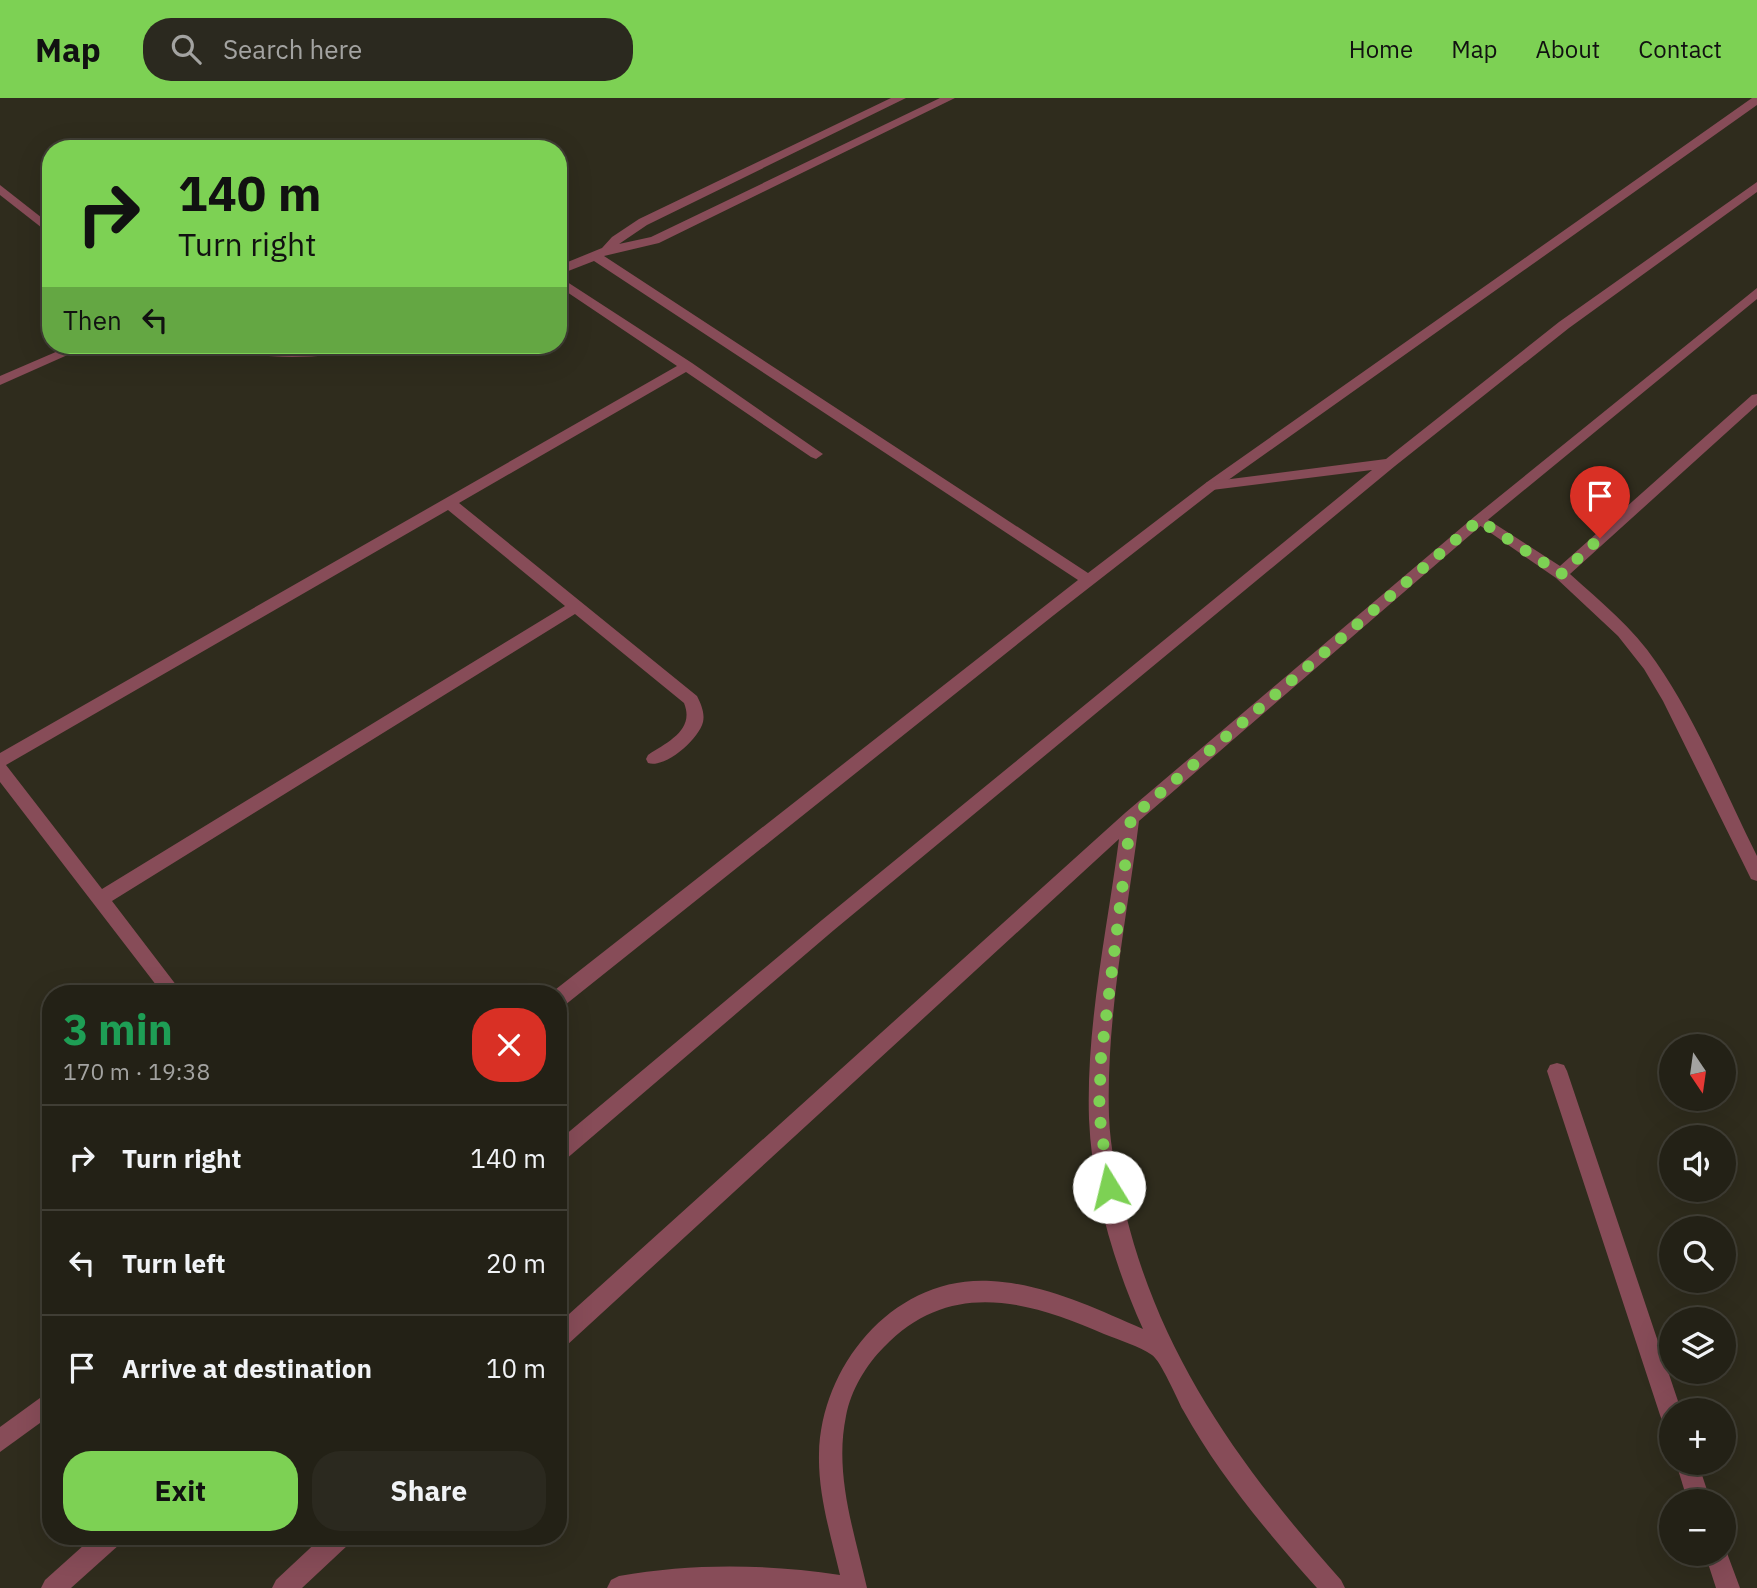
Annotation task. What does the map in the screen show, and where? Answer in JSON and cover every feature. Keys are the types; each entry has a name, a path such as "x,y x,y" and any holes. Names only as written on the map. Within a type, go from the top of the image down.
{"street":[{"path":"600,253 643,222 900,98"},
{"path":"567,267 600,253 655,240 950,98"},
{"path":"567,992 1212,485 1757,100"},
{"path":"567,1146 1129,675 1390,464 1564,325 1757,186"},
{"path":"0,189 42,224"},
{"path":"600,253 1088,580"},
{"path":"567,286 816,454"},
{"path":"567,1331 1131,818 1479,520 1757,292"},
{"path":"0,382 63,354"},
{"path":"0,761 687,366"},
{"path":"1561,574 1757,398"},
{"path":"1212,485 1390,464"},
{"path":"449,503 691,700 695,708 695,727 688,735 653,759"},
{"path":"1479,520 1561,574 1624,632 1650,665 1671,700 1757,874"},
{"path":"100,899 576,607"},
{"path":"0,770 167,985"},
{"path":"1131,818 1101,1058 1099,1111 1105,1168 1116,1226 1136,1287 1161,1348 1195,1410 1235,1473 1284,1535 1333,1588"},
{"path":"1557,1071 1665,1398"},
{"path":"855,1588 830,1455 833,1421 841,1388 858,1359 878,1334 904,1314 932,1300 963,1292 996,1291 1027,1296 1059,1306 1161,1348"},
{"path":"0,1441 42,1408"},
{"path":"53,1588 102,1545"},
{"path":"285,1588 331,1545"},
{"path":"1721,1566 1728,1588"},
{"path":"619,1588 647,1582 717,1576 786,1578 849,1588"}],"route":[{"path":"1109,1187 1099,1111 1101,1058 1131,818 1479,520 1561,574 1600,538"}]}
